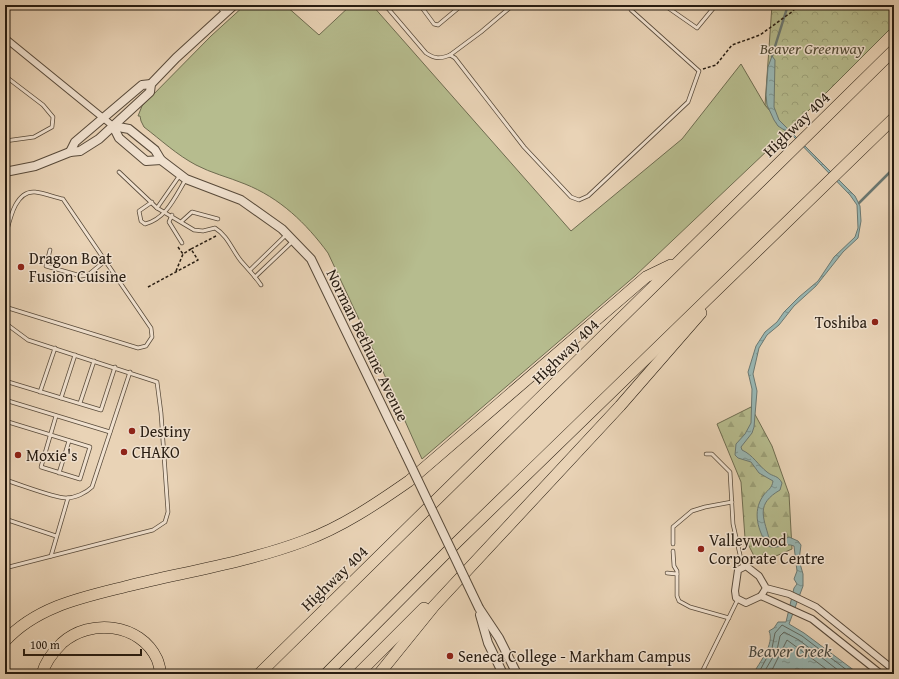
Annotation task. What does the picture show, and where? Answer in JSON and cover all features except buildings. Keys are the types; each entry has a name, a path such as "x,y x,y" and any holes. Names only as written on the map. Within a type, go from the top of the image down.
{"highway":[{"name":"Highway 404","path":"259,674 894,50"},
{"path":"326,674 457,542 894,118"},
{"path":"379,674 434,606 620,406 756,251"},
{"path":"5,641 28,621 46,610 90,596 254,555 303,541 338,526 370,508 409,481 646,277 679,262"},
{"path":"358,674 494,540"},
{"path":"42,674 44,667 54,651 69,637 80,631 96,627 112,627 132,633 146,645 156,658 161,674"}],"street":[{"path":"5,172 35,166 70,152 80,151 99,139 150,92 152,84 234,5"},
{"path":"5,38 104,118 113,126 119,138 146,161 161,160"},
{"path":"70,152 75,142 142,85 152,84"},
{"name":"Norman Bethune Avenue","path":"113,126 129,129 155,150 161,160 183,177 241,200 287,234 311,258 479,608 499,638 516,673"},
{"path":"766,588 761,596 746,602 736,598 735,591 738,570 746,566 758,576 766,588 789,594 816,607 894,670"},
{"path":"761,596 812,620 881,674"},
{"name":"Norman Bethune Avenue","path":"479,608 488,643 502,674"}],"lane":[{"path":"216,5 225,14"},
{"path":"385,5 426,53 433,58 441,58 450,55 481,32 513,5"},
{"path":"388,9 392,5"},
{"path":"420,5 434,24 438,25 462,5"},
{"path":"450,55 460,65 528,151 571,197 579,200 588,196 688,102 699,71 631,10 629,5"},
{"path":"664,5 697,28 716,5"},
{"path":"5,76 43,105 53,117 52,127 34,137 5,141"},
{"path":"119,172 157,208 172,215 194,230 203,231 215,228 223,233 241,261 261,285"},
{"path":"157,208 183,177"},
{"path":"152,202 139,211 141,221 145,224 153,222 166,212 183,177"},
{"path":"5,238 15,206 22,197 34,192 62,199 151,328 152,337 146,346 138,348 5,307"},
{"path":"182,221 192,212 218,219"},
{"path":"172,215 169,222 182,243"},
{"path":"250,270 287,234"},
{"path":"255,277 294,241"},
{"path":"50,250 46,266 81,276 88,275 105,261"},
{"path":"5,323 22,337 152,379 157,382 159,388 168,493 168,512 165,522 153,530 5,568"},
{"path":"40,392 55,348"},
{"path":"61,398 75,354"},
{"path":"80,403 94,360"},
{"path":"5,381 101,410 115,367"},
{"path":"5,480 68,498 85,493 92,487 130,372"},
{"path":"5,400 110,432"},
{"path":"5,420 50,435 90,447 80,479 41,467 50,435 56,416"},
{"path":"60,473 69,441"},
{"path":"706,454 712,454 730,472 733,524 743,568"},
{"path":"51,556 68,498"},
{"path":"674,544 673,527 692,511 732,502"},
{"path":"5,520 56,536"},
{"path":"673,551 674,566 677,574 677,596 680,601 690,607 729,618"},
{"path":"667,573 677,574"},
{"path":"701,674 738,599"}],"path":[{"path":"699,71 716,65 732,45 760,35 793,11 798,5"},
{"path":"176,272 183,254 215,236 219,231"},
{"path":"148,287 198,260 191,249"}],"green space":[{"path":"245,5 285,5 319,35 351,5 372,5 571,231 682,139 741,64 765,105 788,131 635,276 422,459 328,253 320,242 291,212 270,196 189,161 144,127 140,116 138,116 142,106 211,36"},
{"name":"Beaver Greenway","path":"772,5 894,5 894,25 788,131 765,105"},
{"path":"751,407 772,446 789,494 792,549 776,556 755,558 745,538 741,482 717,424"}],"water":[{"name":"Beaver Creek","path":"772,56 775,60 774,107 779,120 855,196 860,206 861,221 858,238 843,252 816,286 794,306 779,325 767,335 759,348 753,374 757,391 754,427 752,433 741,447 742,450 769,474 777,477 782,483 780,490 767,500 764,506 763,511 769,538 776,543 789,537 798,541 801,545 799,560 803,574 803,586 789,624 804,633 859,674 753,674 770,642 769,631 774,628 778,622 786,622 794,588 797,584 794,579 797,571 794,546 768,546 759,528 757,515 758,508 763,496 770,488 773,481 759,473 751,462 738,458 735,455 736,444 745,434 751,423 752,389 748,372 756,346 765,332 777,322 784,312 799,297 818,281 834,257 855,237 858,228 857,205 850,195 792,135 778,126 774,120 767,105 766,95 768,67"}],"waterway":[{"name":"Beaver Creek","path":"772,56 788,5"},
{"path":"859,203 894,168"}],"place":[{"name":"Dragon Boat Fusion Cuisine","path":"21,267"},
{"name":"Toshiba","path":"875,322"},
{"name":"Destiny","path":"132,431"},
{"name":"CHAKO","path":"124,452"},
{"name":"Moxie's","path":"18,455"},
{"name":"Valleywood Corporate Centre","path":"701,549"},
{"name":"Seneca College - Markham Campus","path":"450,656"}]}
